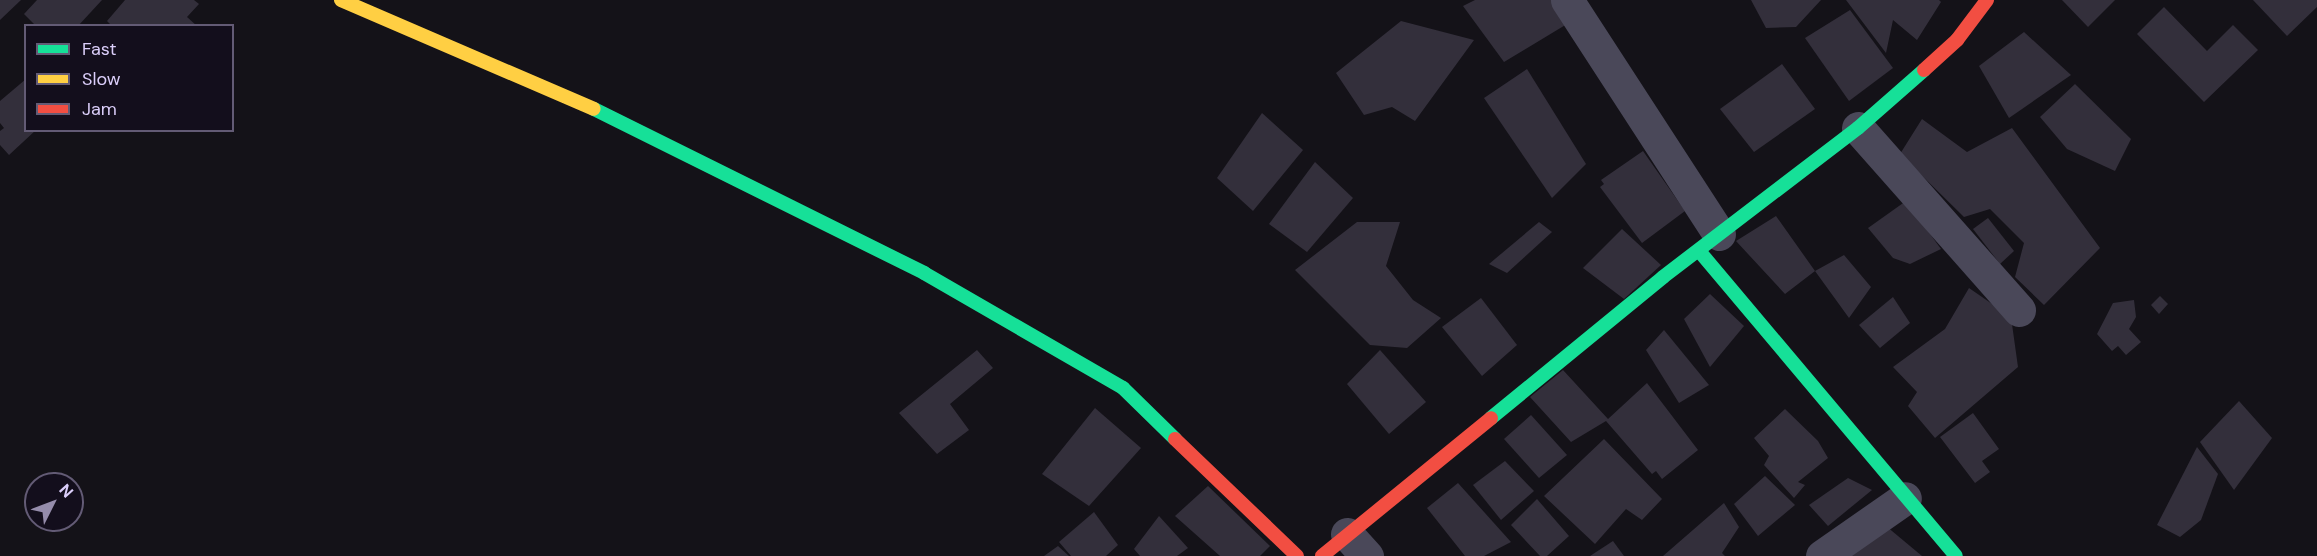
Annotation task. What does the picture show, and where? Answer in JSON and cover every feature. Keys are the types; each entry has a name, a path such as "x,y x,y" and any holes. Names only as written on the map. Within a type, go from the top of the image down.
{"street":[{"path":"341,0 628,123 924,273 1123,388 1297,556"},
{"path":"1567,0 1709,243 1905,498 1956,556"},
{"path":"1322,556 1357,545 1709,243 1858,128 1957,40 1987,0"},
{"path":"1858,128 2019,310"},
{"path":"1822,556 1905,498"}],"building":[{"path":"0,0 21,0 0,20"},
{"path":"37,0 102,0 80,24 34,24 24,14"},
{"path":"125,0 194,0 199,4 187,17 195,24 110,24 107,21"},
{"path":"1475,0 1553,0 1567,24 1504,62 1463,6"},
{"path":"1751,0 1821,0 1796,27 1766,28"},
{"path":"1846,0 1939,0 1941,2 1917,40 1893,20 1886,53"},
{"path":"2062,0 2115,0 2088,27"},
{"path":"2253,0 2317,0 2317,7 2287,36"},
{"path":"2164,7 2207,51 2233,25 2258,50 2204,102 2137,34"},
{"path":"1850,10 1893,68 1849,101 1805,38"},
{"path":"1401,21 1474,40 1415,121 1392,107 1364,115 1336,73"},
{"path":"2024,32 2071,75 2009,118 1979,66"},
{"path":"1782,64 1815,109 1754,152 1720,109"},
{"path":"1527,69 1586,164 1552,198 1484,98"},
{"path":"24,81 24,132 34,132 9,155 0,145 0,131 4,128 0,123 0,101"},
{"path":"2075,84 2131,139 2115,171 2067,149 2040,117"},
{"path":"1262,113 1303,150 1253,211 1217,178"},
{"path":"1922,119 1967,152 2012,128 2100,248 2044,305 2015,277 2024,243 1990,209 1964,217 1900,154"},
{"path":"1643,151 1685,211 1642,243 1600,187 1604,184 1601,180"},
{"path":"1315,162 1353,198 1307,252 1269,224"},
{"path":"1906,201 1941,249 1910,264 1893,258 1868,228"},
{"path":"1776,216 1815,271 1785,294 1736,241"},
{"path":"1988,218 2014,251 2000,264 1973,229"},
{"path":"1357,222 1400,222 1386,266 1413,300 1441,318 1407,348 1370,345 1295,270"},
{"path":"1539,222 1552,232 1507,273 1489,264"},
{"path":"1622,229 1661,265 1624,299 1583,268"},
{"path":"1844,255 1871,287 1849,318 1815,271"},
{"path":"1969,288 2011,317 2018,367 1935,438 1908,406 1917,392 1893,367 1945,329"},
{"path":"1710,294 1744,326 1710,367 1684,319"},
{"path":"2160,296 2168,304 2159,314 2151,305"},
{"path":"1893,297 1910,323 1880,348 1859,325"},
{"path":"1481,298 1517,345 1482,376 1442,327"},
{"path":"2134,300 2136,317 2129,329 2141,342 2126,355 2118,346 2112,351 2097,334 2113,303"},
{"path":"1664,330 1709,385 1679,403 1646,350"},
{"path":"977,350 993,368 950,404 969,430 937,454 899,413"},
{"path":"1380,350 1426,402 1389,434 1347,384"},
{"path":"1563,370 1608,419 1647,383 1698,450 1662,479 1656,471 1652,474 1606,421 1571,442 1530,397"},
{"path":"2239,401 2272,438 2234,490 2200,442"},
{"path":"1095,408 1141,448 1089,506 1042,474"},
{"path":"1785,409 1818,441 1828,458 1798,482 1805,485 1794,498 1764,465 1769,456 1754,438"},
{"path":"1973,413 1999,449 1982,461 1990,472 1975,483 1940,437"},
{"path":"1531,415 1567,455 1539,478 1504,439"},
{"path":"1604,439 1662,499 1642,520 1626,509 1595,544 1544,496"},
{"path":"2197,447 2218,474 2201,520 2180,537 2157,525"},
{"path":"1505,461 1534,491 1501,520 1473,485"},
{"path":"1765,476 1795,505 1758,536 1734,504"},
{"path":"1848,478 1872,490 1828,526 1809,505"},
{"path":"1458,483 1511,542 1484,556 1465,556 1427,508"},
{"path":"1208,486 1270,546 1260,556 1220,556 1175,516"},
{"path":"1537,499 1569,536 1547,556 1540,556 1511,525"},
{"path":"1724,503 1739,527 1722,553 1725,556 1663,556"},
{"path":"1094,512 1118,545 1106,556 1071,556 1059,542"},
{"path":"1159,516 1188,548 1177,556 1140,556 1134,549"},
{"path":"1886,526 1922,556 1850,556"},
{"path":"1613,541 1624,556 1590,556"},
{"path":"1058,546 1069,556 1044,556"}],"traffic: fast":[{"path":"1491,418 1663,277 1858,128 1924,70"},
{"path":"594,109 924,273 1123,388 1175,439"},
{"path":"1700,252 1956,556"}],"traffic: slow":[{"path":"341,0 594,109"}],"traffic: jam":[{"path":"1924,70 1957,40 1987,0"},
{"path":"1322,556 1491,418"},
{"path":"1175,439 1297,556"}]}
